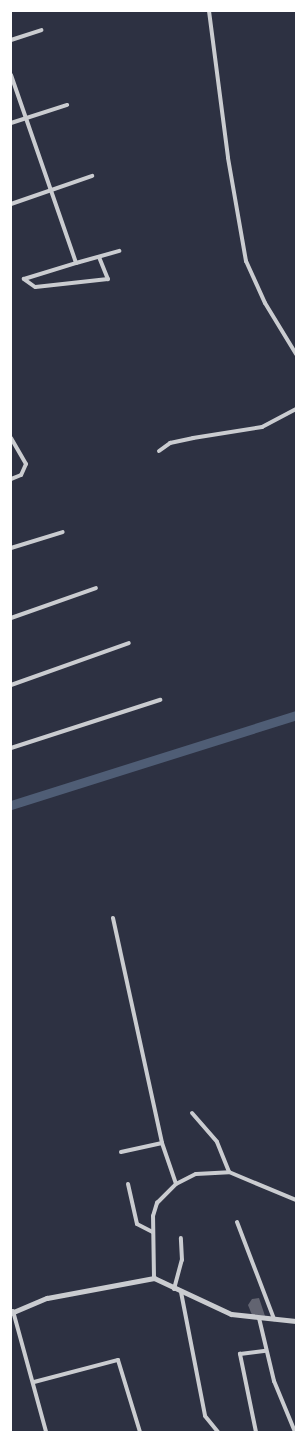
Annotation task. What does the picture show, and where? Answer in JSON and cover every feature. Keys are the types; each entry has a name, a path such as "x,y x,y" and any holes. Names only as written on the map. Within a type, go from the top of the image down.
{"street":[{"path":"209,11 228,158 246,261 265,303 296,354"},
{"path":"11,40 41,30"},
{"path":"11,75 76,263"},
{"path":"11,123 67,104"},
{"path":"11,204 92,176"},
{"path":"99,257 108,279 35,287 24,279 76,263 120,251"},
{"path":"159,451 170,443 262,427 296,409"},
{"path":"11,438 26,464 21,474 11,479"},
{"path":"11,548 63,532"},
{"path":"11,618 96,588"},
{"path":"11,685 129,642"},
{"path":"11,748 160,700"},
{"path":"113,918 162,1143 176,1184"},
{"path":"192,1113 217,1142 229,1172"},
{"path":"121,1152 162,1143"},
{"path":"154,1278 152,1216 157,1203 176,1184 196,1174 229,1172 296,1200"},
{"path":"128,1184 137,1224 153,1232"},
{"path":"237,1222 274,1319"},
{"path":"174,1288 182,1260 180,1238"},
{"path":"46,1432 34,1382 12,1312 47,1298 154,1278 181,1292 231,1314 296,1321"},
{"path":"181,1292 205,1416 218,1432"},
{"path":"259,1318 266,1350 295,1432"},
{"path":"256,1432 240,1354 266,1350"},
{"path":"34,1382 118,1360 140,1432"}],"building":[{"path":"259,1298 265,1316 252,1315 248,1305 252,1299"}],"waterway":[{"path":"11,805 296,715"}]}
